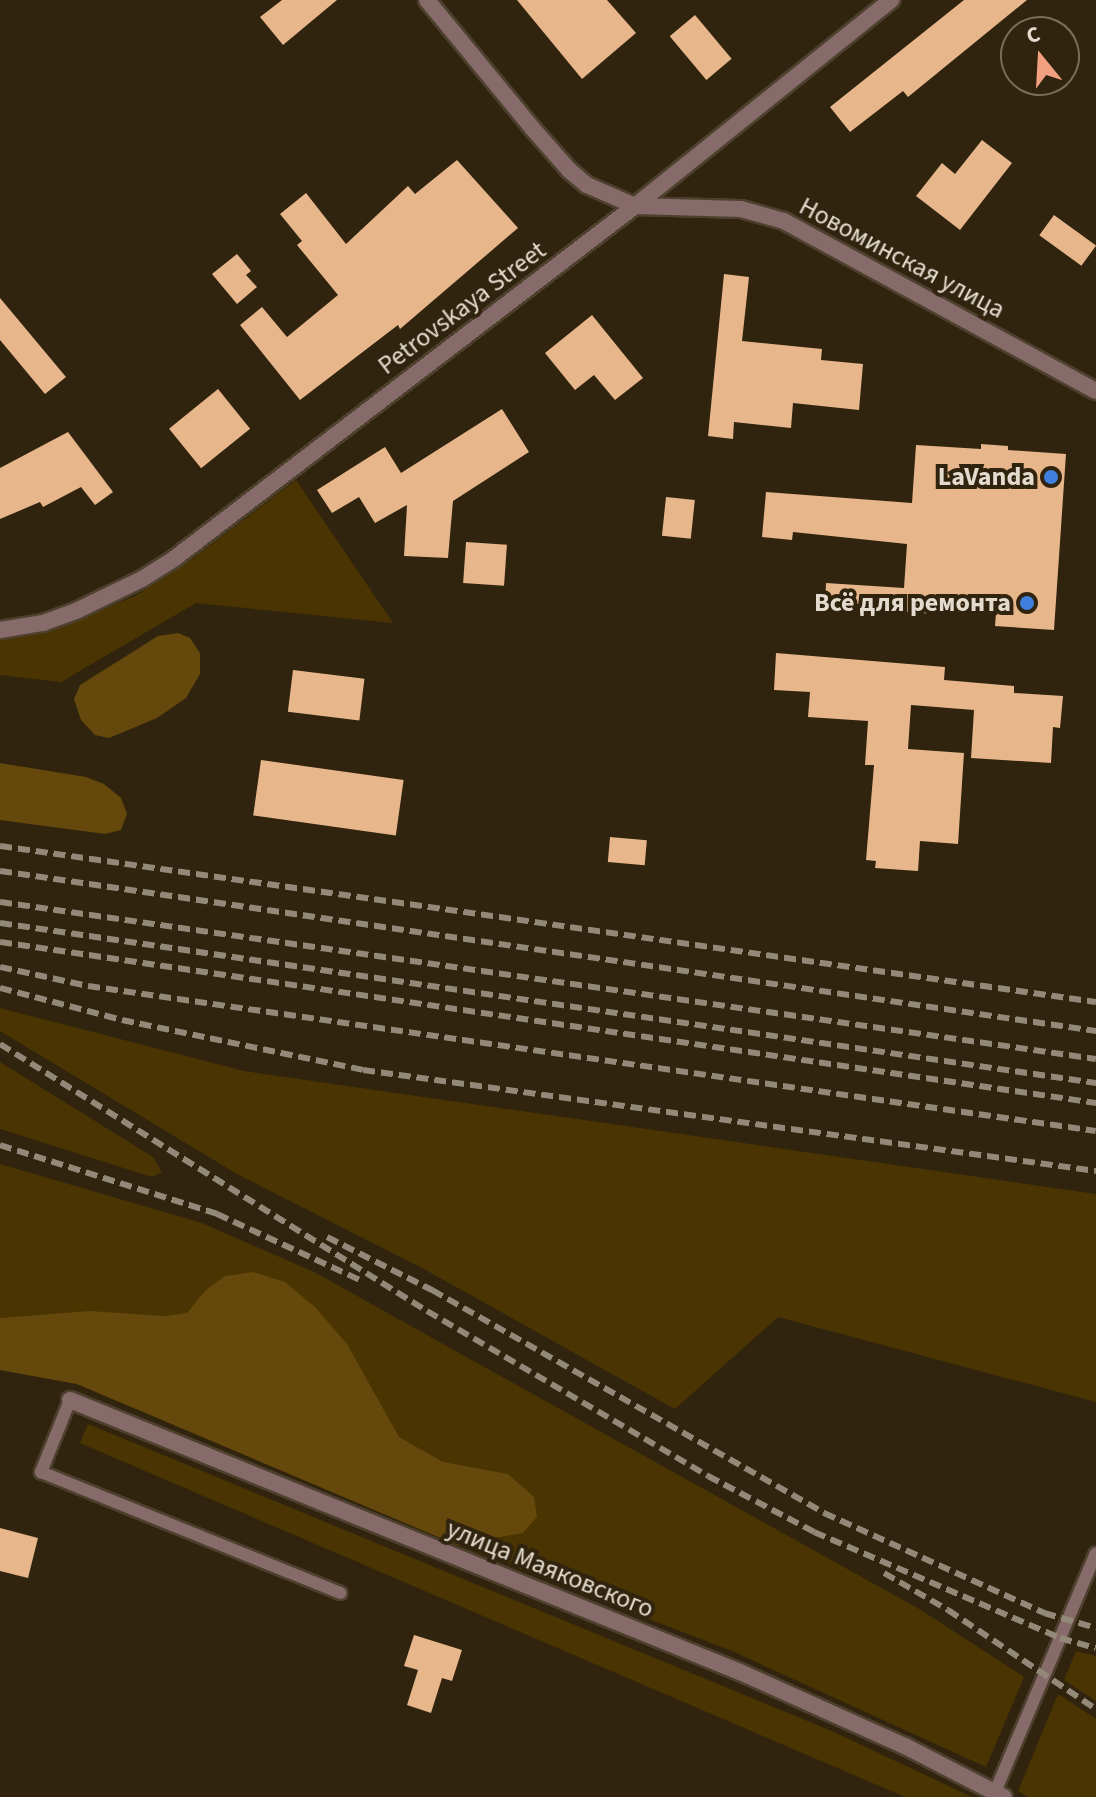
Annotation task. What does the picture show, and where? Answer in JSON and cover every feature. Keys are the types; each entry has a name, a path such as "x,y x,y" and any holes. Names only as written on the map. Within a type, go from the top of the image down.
{"street":[{"name":"Новоминская улица","path":"427,0 569,170 598,191 635,206 741,209 784,221 827,241 1096,391"},
{"name":"Petrovskaya Street","path":"0,630 43,623 109,597 175,558 635,206 891,0"},
{"name":"улица Маяковского","path":"70,1400 740,1672 905,1746 1000,1794"}],"lane":[{"path":"70,1400 41,1472 341,1593"},
{"path":"1000,1794 1096,1553"}],"shaded area":[{"path":"296,480 393,623 196,603 61,682 0,675 0,639 51,631 135,596 192,559"},
{"path":"178,633 190,638 200,653 200,674 186,698 157,718 109,738 95,735 81,720 74,699 80,685 158,636"},
{"path":"0,763 86,777 104,784 121,798 127,814 121,830 105,834 0,820"},
{"path":"0,1008 244,1071 1096,1194 1096,1402 778,1317 675,1409 422,1268 237,1174 0,1031"},
{"path":"0,1062 153,1157 162,1172 152,1177 0,1129"},
{"path":"0,1164 202,1223 314,1272 921,1610 1024,1677 986,1767 732,1651 457,1545 77,1384 0,1370"},
{"path":"253,1272 285,1282 316,1308 347,1344 399,1437 443,1462 508,1474 534,1497 537,1517 523,1533 457,1545 77,1384 0,1370 0,1318 89,1311 164,1316 187,1313 206,1290 225,1276"},
{"path":"88,1424 834,1732 972,1797 905,1797 80,1443"},
{"path":"1076,1651 1096,1656 1096,1701 1064,1680"},
{"path":"1058,1694 1096,1719 1096,1797 1028,1797 1018,1791"}],"building":[{"path":"282,0 337,0 283,45 260,17"},
{"path":"517,0 607,0 636,33 582,79"},
{"path":"964,0 1027,0 1007,16 1000,16 1000,22 908,97 903,91 850,132 830,107"},
{"path":"695,15 732,59 706,80 670,36"},
{"path":"982,140 1012,163 960,230 916,196 942,163 955,174"},
{"path":"457,160 518,228 400,329 398,325 300,400 240,325 262,307 287,337 338,295 297,245 302,241 280,214 306,193 346,244 408,186 415,194"},
{"path":"1054,215 1096,246 1081,266 1039,235"},
{"path":"237,254 251,271 246,275 257,287 237,304 212,274"},
{"path":"724,274 749,277 742,341 822,349 821,360 863,364 859,410 793,403 791,428 734,422 733,439 708,436"},
{"path":"0,298 66,377 45,394 0,340"},
{"path":"592,315 643,378 615,400 594,375 575,390 545,353"},
{"path":"218,389 250,429 201,468 169,429"},
{"path":"502,409 529,452 453,501 448,558 404,556 407,505 375,523 359,497 332,513 317,490 385,447 401,473"},
{"path":"68,432 113,492 95,505 81,487 43,507 40,502 0,519 0,468"},
{"path":"981,444 1008,446 1008,450 1066,454 1054,630 995,626 996,613 949,610 949,615 825,606 826,583 904,588 907,544 793,532 792,540 762,537 766,492 912,503 916,445 981,449"},
{"path":"666,497 695,500 691,539 662,536"},
{"path":"466,542 507,545 504,586 463,583"},
{"path":"776,653 945,667 944,680 1014,686 1014,693 1063,696 1060,728 1053,727 1051,763 971,758 974,710 911,705 908,749 964,753 958,844 920,841 918,871 875,868 876,861 866,860 874,765 865,765 868,721 808,717 810,692 774,690"},
{"path":"293,670 364,679 359,720 288,712"},
{"path":"261,760 404,780 396,835 253,815"},
{"path":"610,837 647,840 645,865 608,862"},
{"path":"0,1528 38,1538 28,1578 0,1571"},
{"path":"414,1635 462,1650 452,1681 442,1678 431,1713 407,1705 418,1670 404,1666"}],"railway":[{"path":"0,846 1096,1002"},
{"path":"0,871 1096,1031"},
{"path":"0,902 1096,1059"},
{"path":"0,923 1096,1083"},
{"path":"0,942 1096,1103"},
{"path":"0,967 88,986 1096,1131"},
{"path":"0,988 122,1020 363,1070 1096,1171"},
{"path":"0,1044 427,1311 708,1476 814,1532 1060,1638 1096,1648"},
{"path":"0,1145 217,1214 362,1281"},
{"path":"327,1237 432,1290 824,1513 1044,1613 1096,1628"},
{"path":"884,1573 948,1610 1096,1709"}],"place":[{"name":"LaVanda","path":"1051,477"},
{"name":"Всё для ремонта","path":"1027,603"}]}
